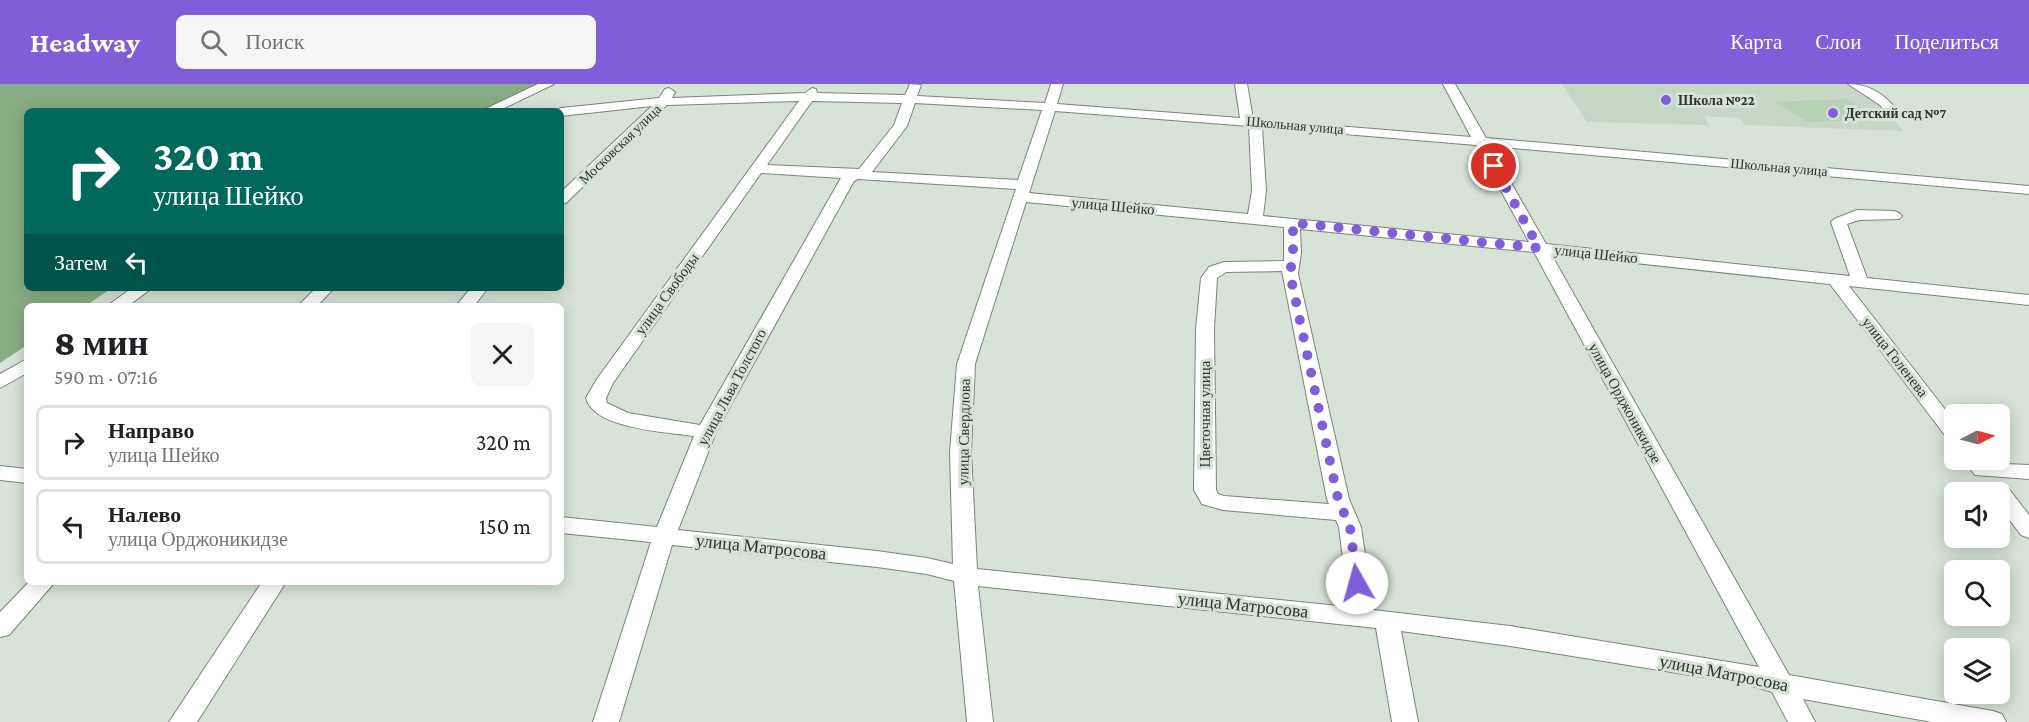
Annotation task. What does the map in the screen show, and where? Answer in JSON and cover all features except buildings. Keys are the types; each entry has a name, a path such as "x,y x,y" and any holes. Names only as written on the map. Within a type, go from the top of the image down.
{"street":[{"path":"495,108 548,84"},
{"name":"Московская улица","path":"564,197 661,105 675,84"},
{"name":"улица Свердлова","path":"980,722 967,576 961,422 966,364 1057,84"},
{"path":"1241,84 1255,130 1259,191 1255,219"},
{"name":"улица Орджоникидзе","path":"1449,84 1802,722"},
{"path":"1854,84 1884,102 1894,114"},
{"name":"Школьная улица","path":"564,112 666,97 807,89 913,90 1051,106 1480,140 2029,190"},
{"name":"улица Свободы","path":"706,432 613,416 598,406 596,398 604,383 757,170 807,89"},
{"name":"улица Льва Толстого","path":"606,722 655,560 706,432 848,178 864,172 900,126 913,90"},
{"name":"улица Шейко","path":"757,170 1022,191 1255,219 2029,300"},
{"path":"1860,282 1839,222 1857,215 1894,216"},
{"path":"1293,223 1293,254 1290,266 1338,499 1350,527 1374,619 1406,722"},
{"name":"Цветочная улица","path":"1290,266 1224,267 1215,270 1209,278 1205,329 1204,490 1210,499 1223,503 1344,513"},
{"name":"улица Голенева","path":"1835,279 1944,421"},
{"path":"122,303 140,291"},
{"path":"311,303 323,291"},
{"path":"468,303 478,291"},
{"path":"0,382 24,366"},
{"path":"2010,469 2029,472"},
{"path":"0,473 24,476"},
{"path":"2010,506 2029,530"},
{"name":"улица Матросова","path":"564,525 877,559 927,566 967,576 1374,619 1510,636 1738,673 1780,684 1993,722"},
{"path":"0,628 40,585"},
{"path":"182,722 272,585"}],"shaded area":[{"name":"Школа №22","path":"1562,84 1846,84 1872,98 1904,131 1745,125 1739,118 1704,116 1709,125 1587,122"}],"green space":[{"path":"0,84 539,84 489,108 24,108 24,291 108,291 90,303 24,303 24,347 0,363"},
{"path":"1846,99 1881,119 1808,122 1775,102"}],"place":[{"name":"Школа №22","path":"1666,100"},
{"name":"Детский сад №7","path":"1833,113"}],"route":[{"path":"1357,583 1350,527 1338,499 1290,274 1293,254 1293,223 1539,248 1494,166"}]}
